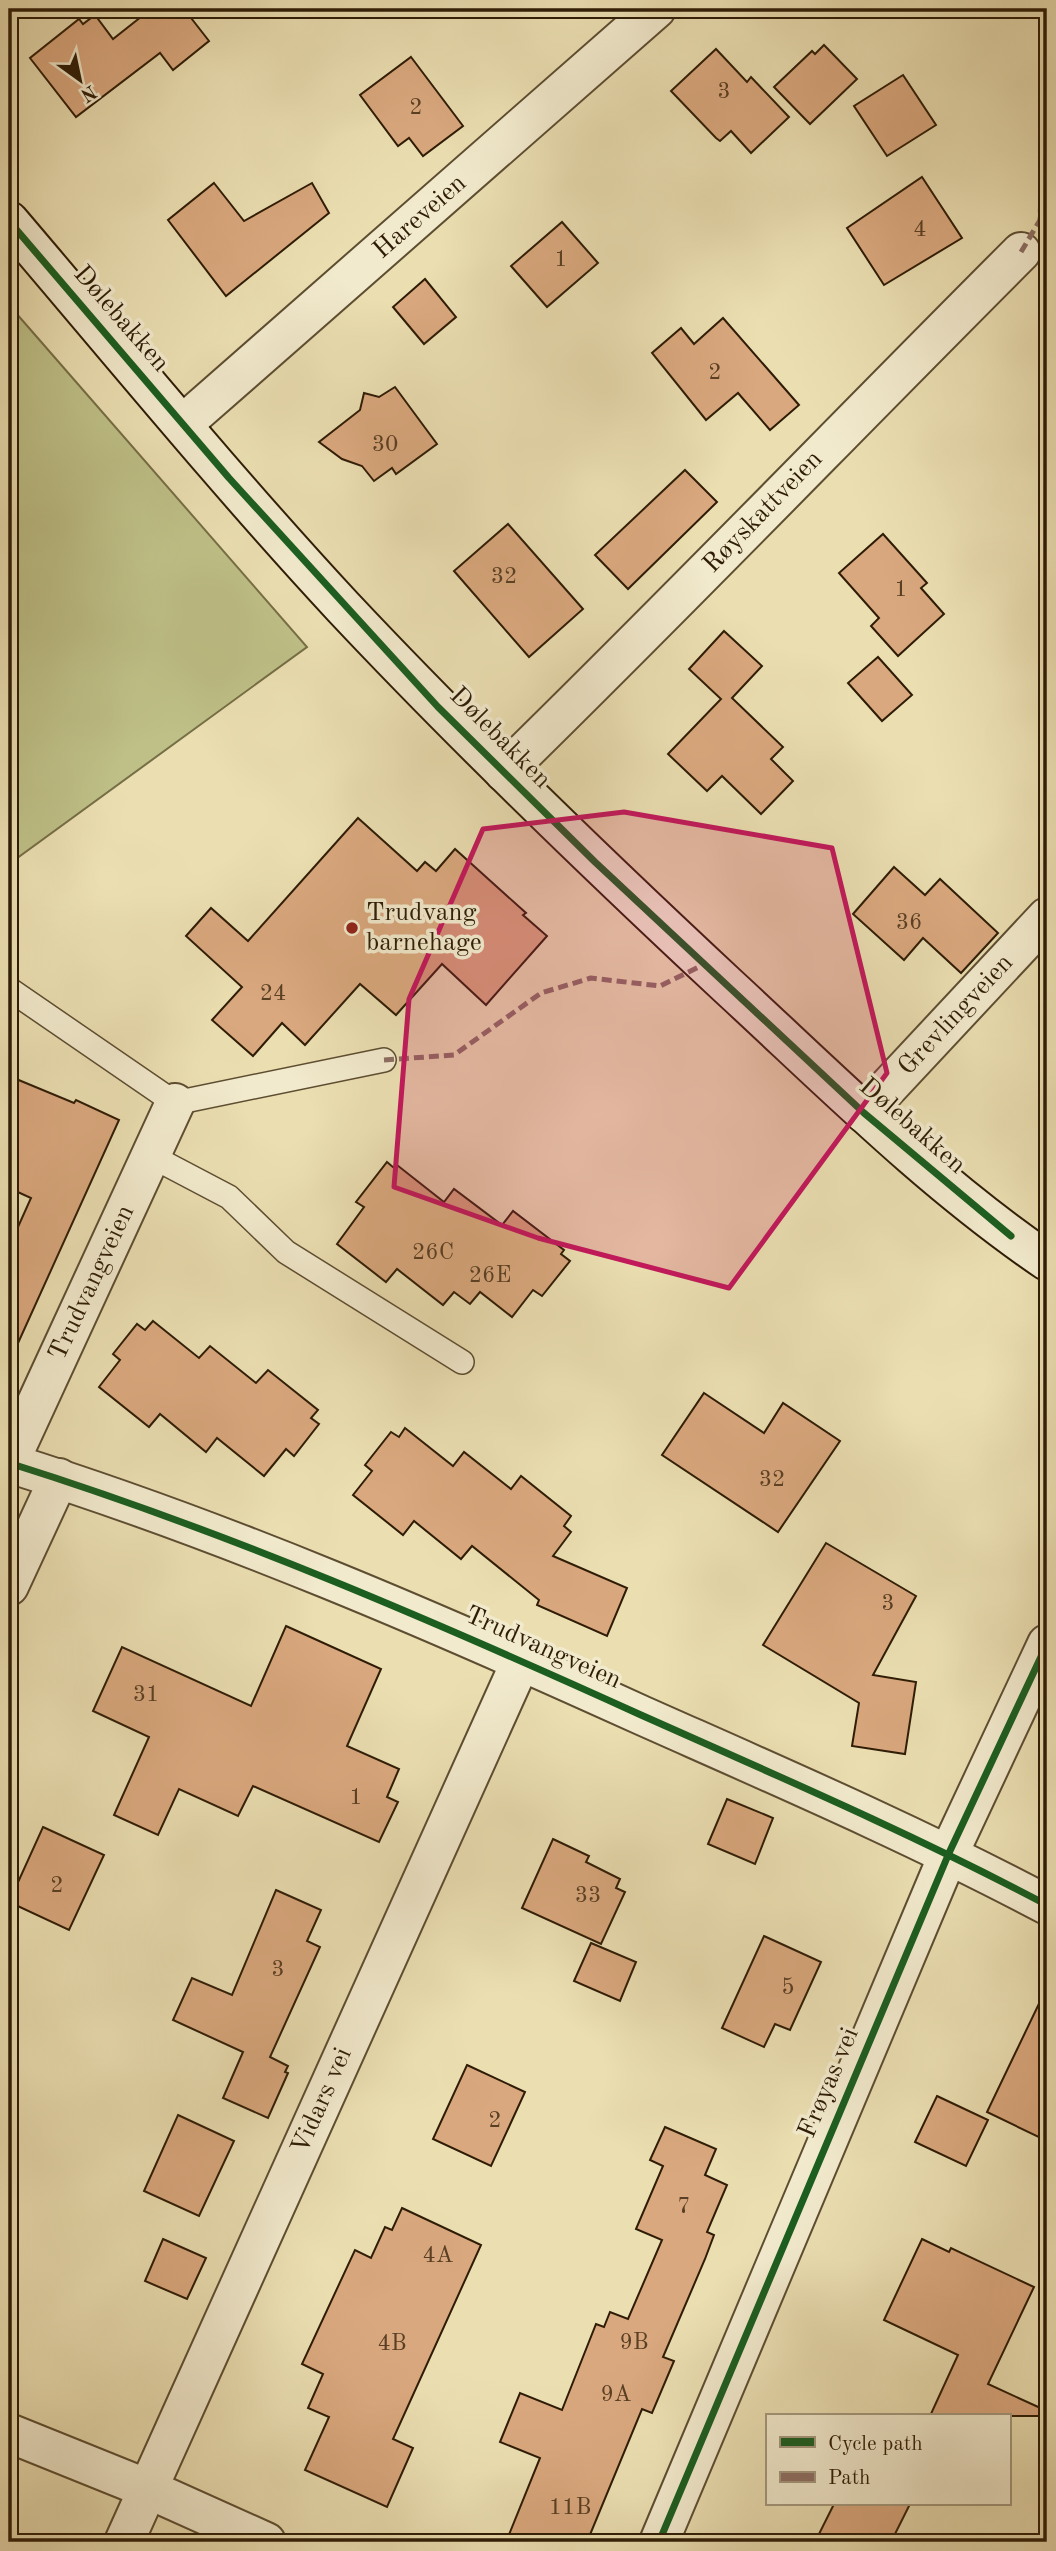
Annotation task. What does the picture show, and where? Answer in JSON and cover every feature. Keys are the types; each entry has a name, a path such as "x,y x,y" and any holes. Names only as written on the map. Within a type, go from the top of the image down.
{"street":[{"name":"Hareveien","path":"183,424 656,9"},
{"name":"Dølebakken","path":"9,221 340,603 504,772 864,1113 945,1183 1047,1261"},
{"name":"Røyskattveien","path":"504,772 664,616 737,537 1021,252"},
{"name":"Grevlingveien","path":"864,1113 1047,917"},
{"name":"Trudvangveien","path":"175,1103 9,1463 59,1478 299,1566 521,1661 949,1853 1047,1905"},
{"path":"9,1586 59,1478"},
{"name":"Frøyas vei","path":"659,2542 949,1853 1047,1644"},
{"name":"Vidars vei","path":"124,2542 521,1661"},
{"path":"9,2433 148,2489 266,2542"}],"lane":[{"path":"9,989 175,1103 384,1060"},
{"path":"151,1156 229,1197 286,1252 462,1362"}],"highlighted area":[{"path":"624,812 832,848 887,1073 729,1288 538,1238 394,1187 409,999 483,829"}],"green space":[{"path":"9,305 307,647 9,864"}],"building":[{"path":"151,9 184,9 209,41 173,70 160,53 76,117 30,58 79,19 83,24 95,15 113,39"},
{"path":"824,45 857,79 810,124 774,87 812,51 815,54"},
{"path":"716,49 747,82 751,77 789,117 751,153 731,131 720,141 716,138 671,91"},
{"path":"411,57 463,126 423,156 409,138 398,146 360,95"},
{"path":"903,75 936,125 887,156 854,106"},
{"path":"922,177 962,238 884,285 847,228"},
{"path":"214,183 244,221 312,183 329,213 226,296 168,220"},
{"path":"562,222 598,263 547,307 511,266"},
{"path":"425,279 456,317 424,344 393,307"},
{"path":"723,318 799,405 770,430 738,393 706,420 652,353 681,328 694,344"},
{"path":"395,387 437,444 396,474 392,468 374,481 362,466 342,459 319,442 360,410 364,393 379,397"},
{"path":"685,470 717,502 628,589 595,555"},
{"path":"508,524 583,609 529,657 454,571"},
{"path":"883,534 927,583 921,588 944,614 898,656 871,626 879,618 839,573"},
{"path":"724,631 762,666 732,698 783,747 771,759 793,781 761,814 722,776 707,791 668,754 721,699 689,669"},
{"path":"878,657 912,695 882,721 848,683"},
{"path":"358,818 417,871 425,862 436,871 455,849 526,913 523,915 547,936 486,1005 442,964 396,1015 360,984 305,1045 282,1023 253,1056 212,1020 242,987 186,936 211,908 248,941"},
{"path":"894,867 925,895 940,879 998,933 961,973 923,938 904,960 853,914"},
{"path":"9,1076 74,1103 76,1100 119,1120 9,1363 9,1247 31,1198 9,1188"},
{"path":"387,1162 394,1168 397,1165 444,1202 454,1189 502,1225 513,1211 564,1250 561,1254 570,1261 542,1296 533,1290 512,1317 480,1292 470,1304 454,1292 443,1305 397,1269 386,1282 337,1244 364,1207 356,1202"},
{"path":"153,1321 199,1358 210,1346 256,1383 268,1370 318,1410 311,1418 319,1424 294,1456 286,1449 264,1476 217,1438 206,1452 160,1414 149,1427 99,1387 120,1360 113,1354 137,1324 145,1330"},
{"path":"704,1393 764,1433 783,1403 840,1441 778,1532 662,1455"},
{"path":"405,1428 453,1466 464,1452 511,1489 521,1476 571,1516 564,1526 571,1532 553,1556 627,1588 607,1636 537,1605 539,1600 472,1546 461,1559 414,1521 403,1535 353,1495 372,1471 365,1465 391,1432 399,1437"},
{"path":"826,1543 916,1596 873,1675 916,1682 905,1754 852,1746 859,1703 763,1645"},
{"path":"286,1626 381,1669 347,1746 399,1769 387,1797 398,1802 379,1842 253,1786 238,1816 179,1789 158,1835 114,1815 149,1737 93,1711 122,1647 251,1706"},
{"path":"727,1799 773,1818 755,1864 708,1844"},
{"path":"43,1827 104,1855 69,1930 9,1902"},
{"path":"553,1839 589,1856 586,1862 620,1879 616,1888 625,1892 601,1944 522,1908"},
{"path":"276,1890 321,1910 307,1941 320,1947 270,2057 288,2066 285,2072 288,2073 268,2118 223,2098 243,2052 173,2020 192,1978 232,1995"},
{"path":"764,1936 821,1962 790,2030 775,2024 764,2047 722,2028"},
{"path":"591,1943 636,1962 620,2001 574,1981"},
{"path":"1047,1987 1047,2141 987,2112"},
{"path":"467,2065 525,2092 491,2166 433,2139"},
{"path":"937,2096 988,2120 966,2166 915,2142"},
{"path":"178,2115 234,2141 199,2216 144,2191"},
{"path":"665,2127 716,2149 705,2175 727,2185 707,2232 714,2235 663,2357 674,2361 652,2413 642,2409 587,2542 506,2542 540,2458 500,2442 520,2393 562,2410 596,2324 604,2327 610,2312 628,2319 662,2240 636,2229 663,2166 650,2160"},
{"path":"402,2208 481,2245 393,2439 413,2448 387,2507 305,2470 329,2417 308,2408 323,2374 302,2364 355,2250 371,2258 385,2227 392,2230"},
{"path":"163,2239 206,2258 187,2299 145,2281"},
{"path":"922,2239 949,2252 951,2248 1034,2287 988,2384 1047,2411 1047,2416 931,2414 958,2355 884,2320"},
{"path":"833,2506 909,2506 891,2542 815,2542"}],"marked path":[{"path":"1021,252 1040,220 1041,193 1047,178"},
{"path":"384,1060 454,1055 541,993 591,978 660,986 705,964"}],"cycle path":[{"path":"9,221 229,478 438,707 595,862 864,1113 1011,1236"},
{"path":"9,1463 170,1518 407,1612 846,1807 1047,1905"},
{"path":"659,2542 949,1853 1047,1644"}],"place":[{"name":"Trudvang barnehage","path":"352,928"}]}
